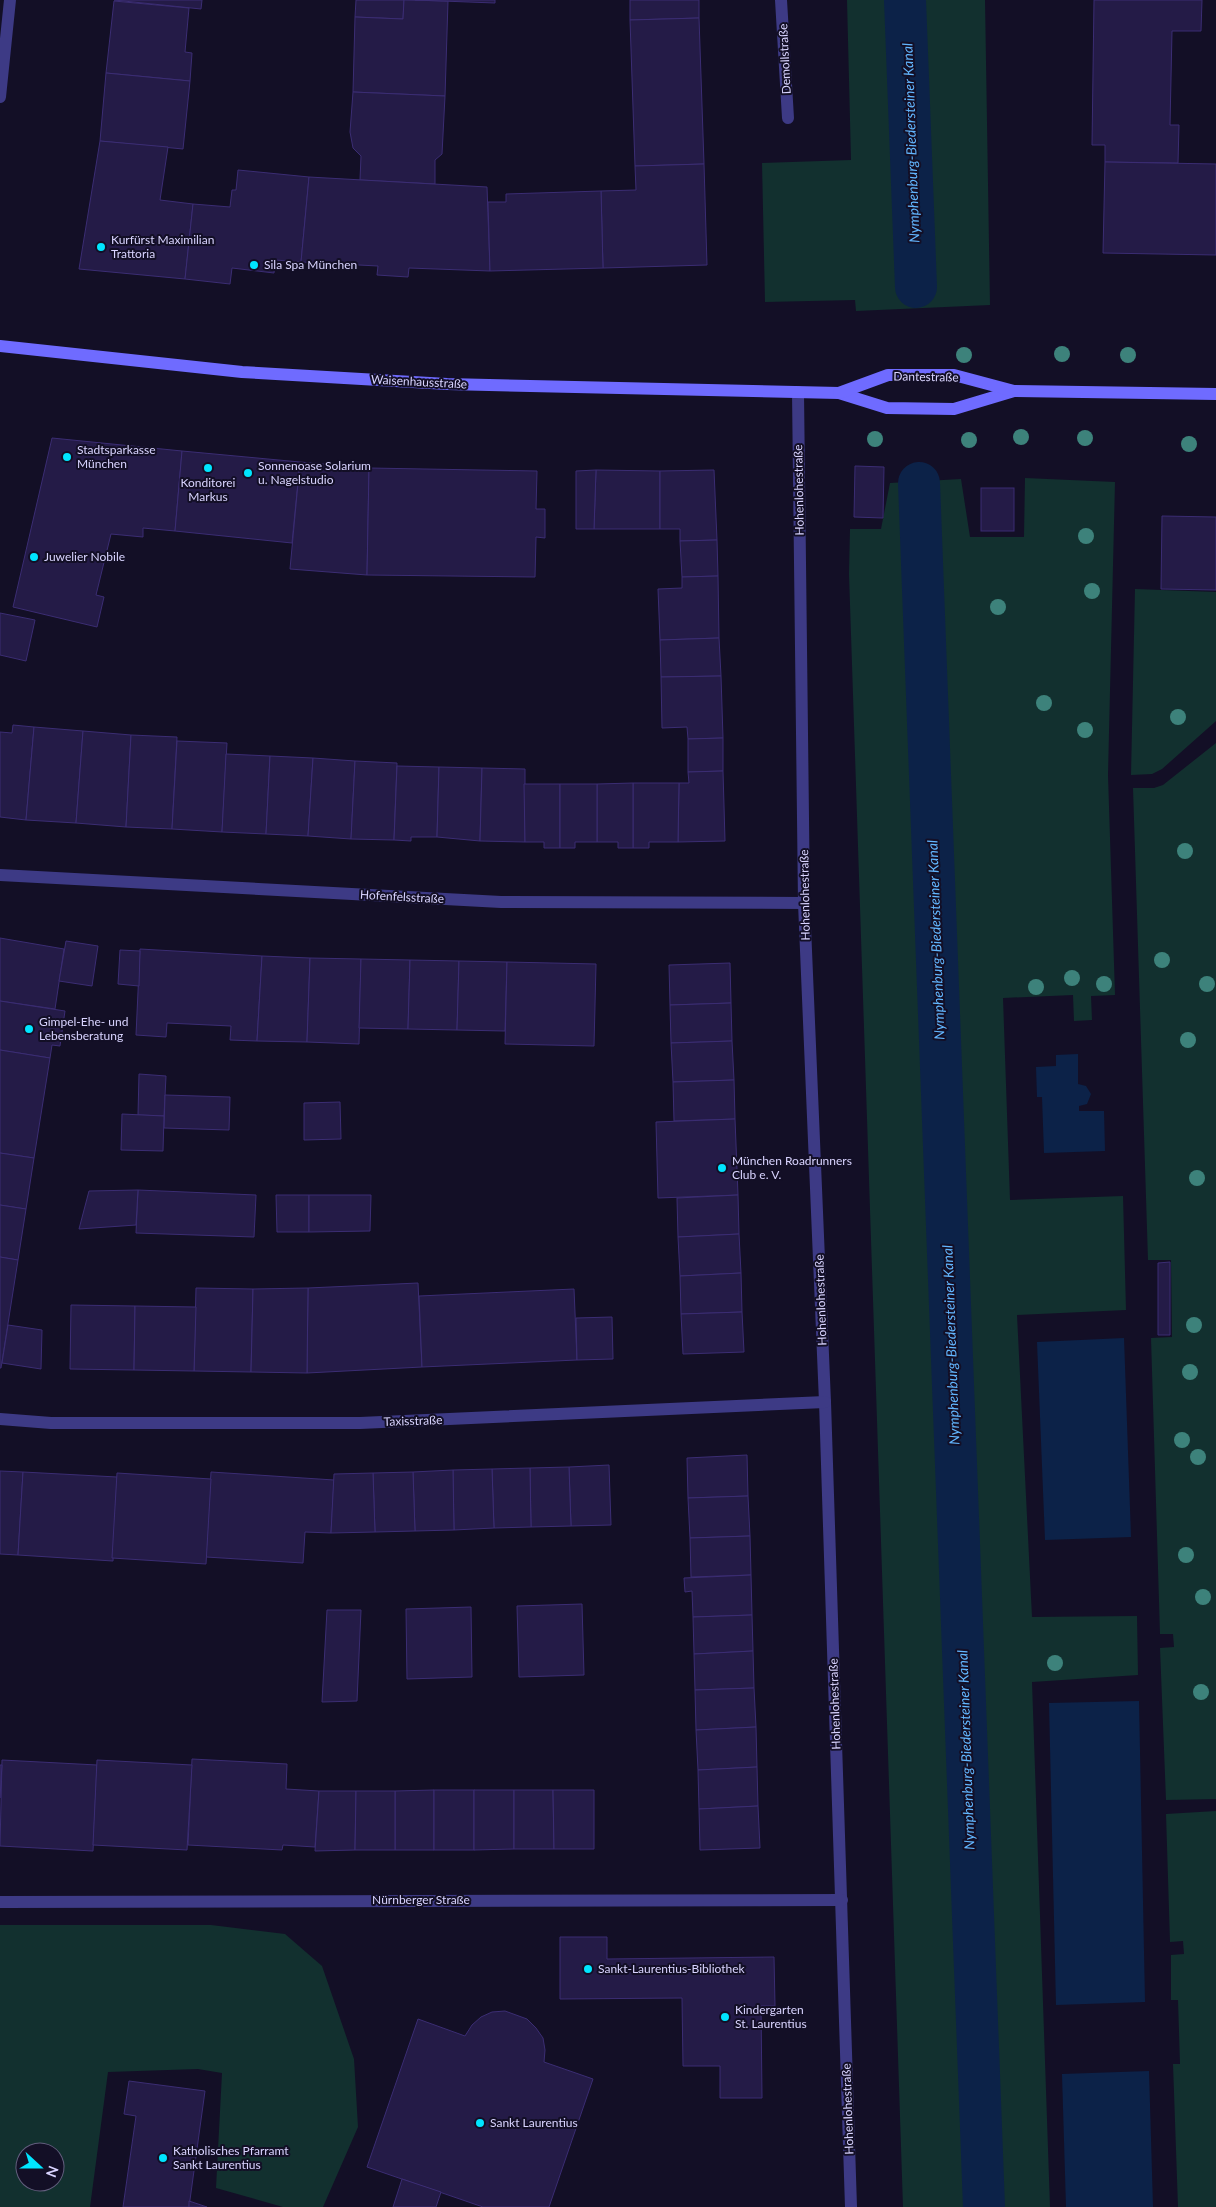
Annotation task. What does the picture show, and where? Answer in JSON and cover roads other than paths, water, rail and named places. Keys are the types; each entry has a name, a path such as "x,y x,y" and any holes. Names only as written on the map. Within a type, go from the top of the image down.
{"street":[{"path":"0,97 10,0"},
{"name":"Demollstraße","path":"782,0 788,118"},
{"name":"Waisenhausstraße","path":"0,346 242,372 418,382 839,393"},
{"name":"Dantestraße","path":"839,393 888,375 954,375 1014,391 1216,394"},
{"name":"Dantestraße","path":"839,393 886,408 954,409 1014,391"},
{"name":"Hohenlohestraße","path":"798,392 804,904 825,1402 851,2207"},
{"name":"Hofenfelsstraße","path":"0,875 501,902 804,904"},
{"name":"Taxisstraße","path":"0,1419 51,1422 360,1423 825,1402"},
{"name":"Nürnberger Straße","path":"0,1902 842,1900"}],"water":[{"path":"1078,1054 1078,1084 1086,1086 1091,1094 1087,1104 1079,1106 1079,1111 1104,1111 1105,1151 1044,1153 1042,1097 1037,1097 1036,1067 1056,1066 1056,1055"},
{"path":"1124,1338 1131,1537 1045,1540 1037,1342"},
{"path":"1139,1701 1145,2002 1056,2005 1049,1703"},
{"path":"1149,2071 1153,2207 1066,2207 1062,2074"}],"waterway":[{"name":"Nymphenburg-Biedersteiner Kanal","path":"905,0 916,287"},
{"name":"Nymphenburg-Biedersteiner Kanal","path":"919,483 984,2207"}],"place":[{"name":"Kurfürst Maximilian Trattoria","path":"101,247"},
{"name":"Sila Spa München","path":"254,265"},
{"name":"Stadtsparkasse München","path":"67,457"},
{"name":"Konditorei Markus","path":"208,468"},
{"name":"Sonnenoase Solarium u. Nagelstudio","path":"248,473"},
{"name":"Juwelier Nobile","path":"34,557"},
{"name":"Gimpel-Ehe- und Lebensberatung","path":"29,1029"},
{"name":"München Roadrunners Club e. V.","path":"722,1168"},
{"name":"Sankt-Laurentius-Bibliothek","path":"588,1969"},
{"name":"Kindergarten St. Laurentius","path":"725,2017"},
{"name":"Sankt Laurentius","path":"480,2123"},
{"name":"Katholisches Pfarramt Sankt Laurentius","path":"163,2158"}]}
